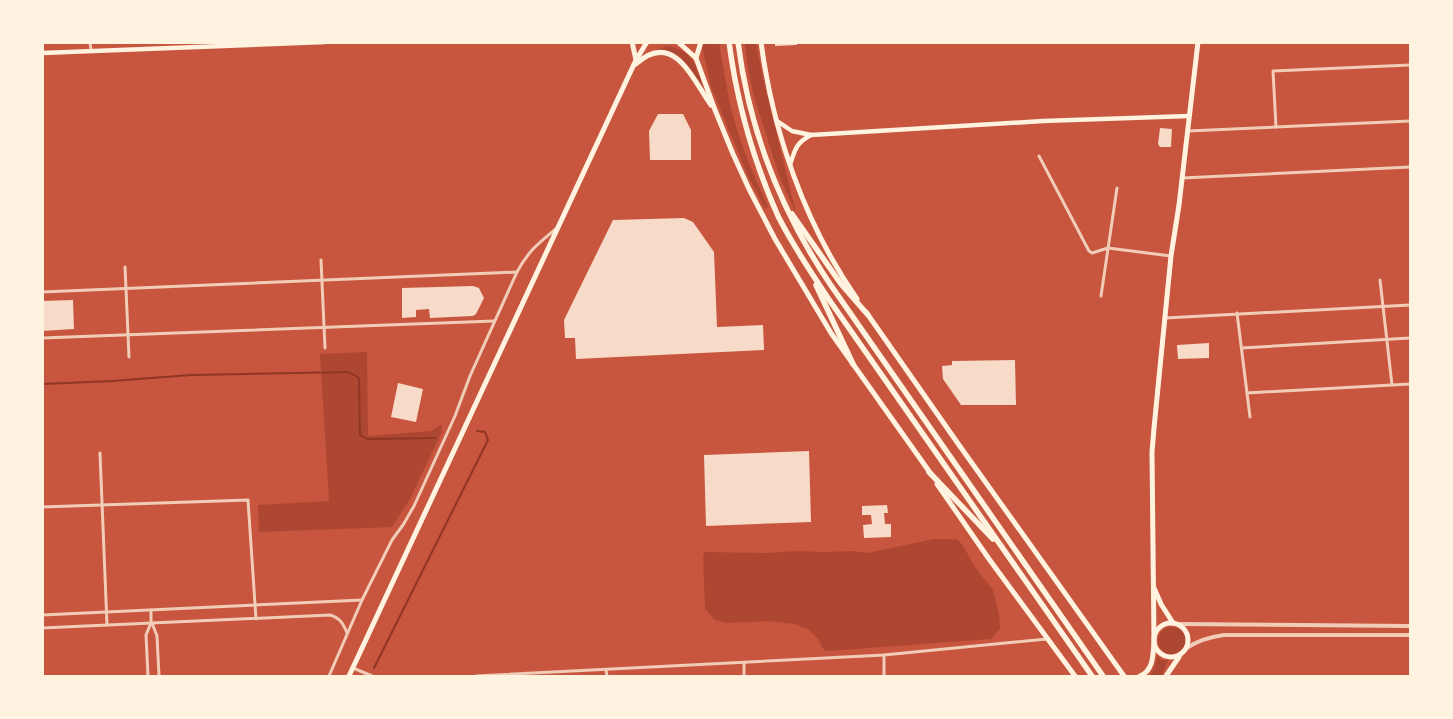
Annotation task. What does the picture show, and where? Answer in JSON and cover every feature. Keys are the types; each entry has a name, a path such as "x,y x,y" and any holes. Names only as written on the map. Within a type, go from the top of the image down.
{"highway":[{"path":"728,42 737,93 757,163 778,216 807,267 853,364"},
{"path":"738,42 744,85 757,133 784,202 807,249 1103,676"},
{"path":"784,202 841,284 868,315"},
{"path":"807,267 1092,676"},
{"path":"929,472 1006,553"}],"main road":[{"path":"42,53 202,45 324,42"},
{"path":"632,42 636,60"},
{"path":"349,676 636,60 648,42"},
{"path":"678,42 696,58 714,110 748,189 831,334 989,559 1075,676"},
{"path":"696,58 701,42"},
{"path":"761,42 765,74 789,165 824,244 842,277 959,445 1125,676"},
{"path":"1179,656 1168,658 1162,655 1155,646 1154,641 1153,442 1171,256 1198,42"},
{"path":"634,66 651,53 662,52 674,56 686,68 714,110"},
{"path":"776,121 792,131 811,135 1042,121 1189,116"},
{"path":"789,165 796,146 811,135"},
{"path":"1153,585 1161,604 1176,624 1187,632 1189,637 1187,648 1179,656 1166,676"},
{"path":"1140,676 1148,670 1152,660 1157,630 1162,626 1176,624"}],"street":[{"path":"90,42 91,51"},
{"path":"1276,127 1273,71 1410,65"},
{"path":"1187,131 1410,121"},
{"path":"1039,156 1089,251 1092,253 1108,248 1171,256"},
{"path":"1182,178 1410,167"},
{"path":"1101,296 1117,188"},
{"path":"329,676 362,600 392,540 414,506 517,272 525,257 533,248 559,226"},
{"path":"321,260 325,348"},
{"path":"126,267 130,357"},
{"path":"42,292 517,272"},
{"path":"1380,280 1392,385"},
{"path":"1165,318 1410,305"},
{"path":"1237,313 1250,417"},
{"path":"42,338 494,321"},
{"path":"1242,348 1410,338"},
{"path":"1248,394 1410,384"},
{"path":"100,453 107,625"},
{"path":"42,507 248,500 256,618"},
{"path":"42,615 362,600"},
{"path":"148,676 146,635 151,623 151,610"},
{"path":"42,628 330,615 341,620 347,634"},
{"path":"151,623 157,636 159,676"},
{"path":"1176,624 1410,626"},
{"path":"1187,648 1206,638 1224,635 1410,634"},
{"path":"476,676 884,655 1048,639"},
{"path":"884,655 884,676"},
{"path":"744,663 744,676"},
{"path":"353,668 372,676"},
{"path":"606,670 607,676"}],"shaded area":[{"path":"703,43 719,43 734,121 747,158 768,207 765,208 749,178 711,87 702,46"},
{"path":"745,43 756,43 796,213 780,178 754,97"},
{"path":"667,46 683,51 693,61 704,90 690,68 680,57 665,51 655,50"},
{"path":"367,352 368,436 431,431 442,425 441,434 409,501 392,527 259,532 258,505 329,501 320,354"},
{"path":"934,539 956,539 962,544 975,567 993,590 1000,629 991,639 827,651 823,649 818,639 809,630 795,624 767,621 728,623 715,620 705,609 703,555 705,552 853,551 867,553"},
{"path":"1172,627 1182,631 1186,641 1182,651 1172,655 1162,651 1158,641 1162,631"},
{"path":"1157,656 1162,660 1168,660 1162,676 1150,676 1155,667"}],"building":[{"path":"775,42 797,42 797,45 775,46"},
{"path":"658,114 683,114 691,130 691,160 650,160 649,131"},
{"path":"1160,128 1172,129 1171,147 1160,147 1158,144"},
{"path":"684,218 693,222 714,252 717,327 763,325 764,350 576,359 575,338 565,338 564,320 613,220"},
{"path":"473,286 479,288 484,298 476,314 473,316 430,318 429,309 416,310 416,317 402,318 402,288"},
{"path":"73,300 74,329 42,331 42,301"},
{"path":"1209,343 1209,358 1178,359 1177,345"},
{"path":"1015,360 1016,405 961,405 943,379 942,366 952,365 952,361"},
{"path":"398,383 423,389 416,422 391,417"},
{"path":"809,451 811,522 706,526 704,455"},
{"path":"887,505 888,513 884,513 885,524 891,524 891,537 864,538 863,525 872,524 871,515 862,515 862,506"}],"waterway":[{"path":"42,384 191,375 349,372 359,378 360,435 367,439 435,438"},
{"path":"374,668 488,440 485,432 477,431"}]}
